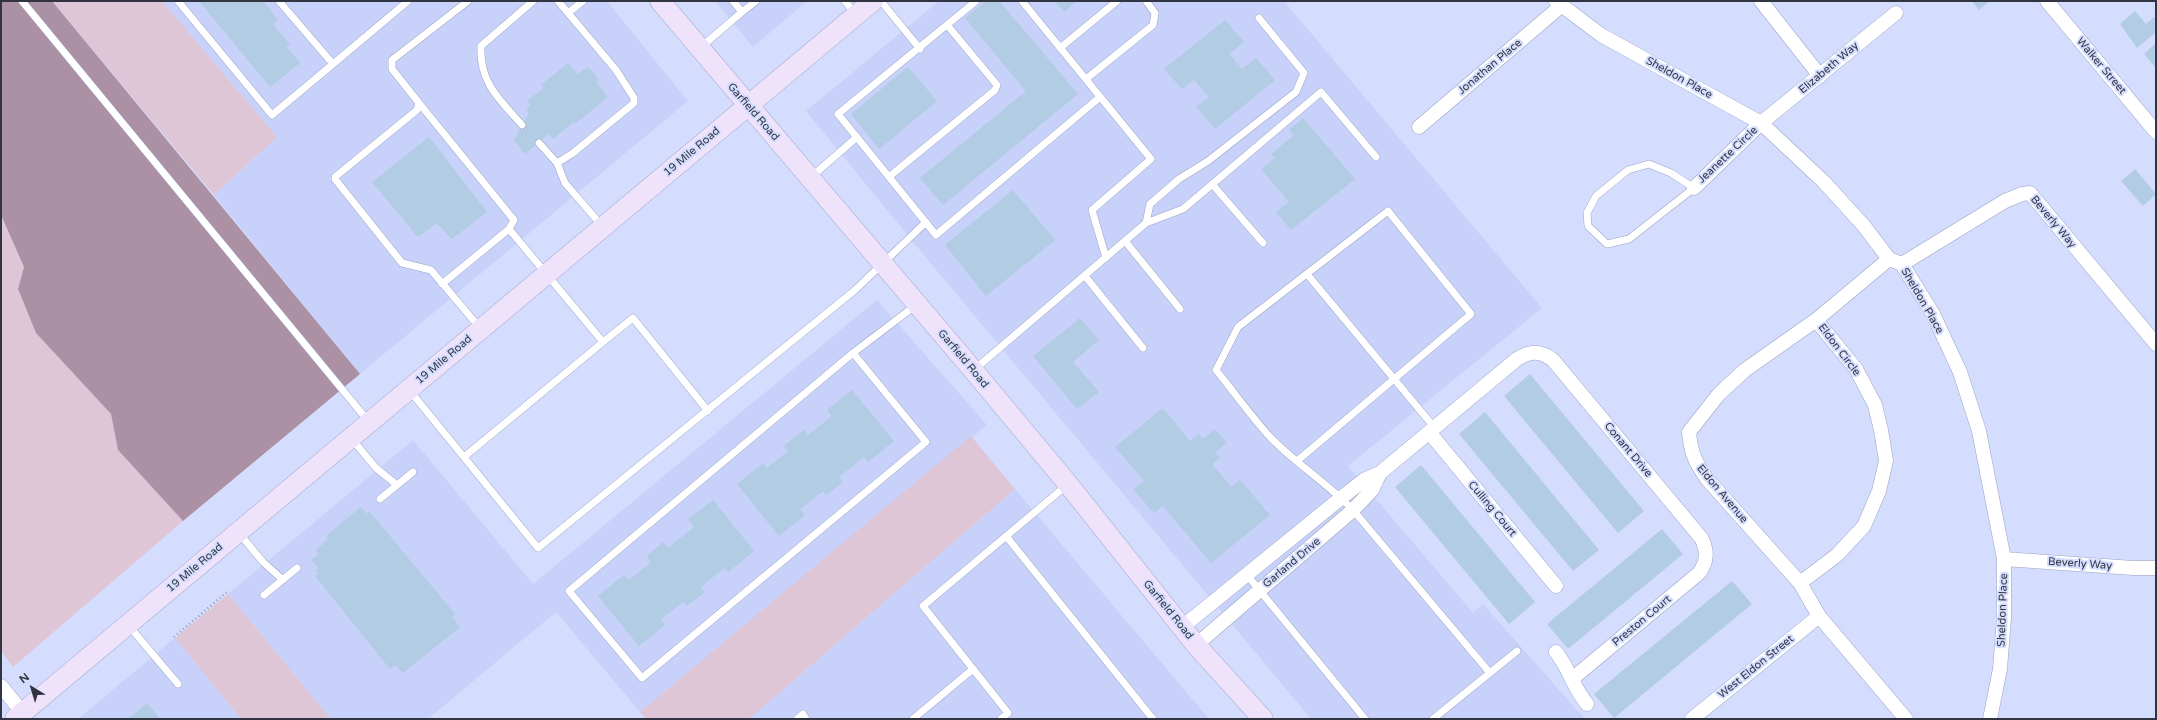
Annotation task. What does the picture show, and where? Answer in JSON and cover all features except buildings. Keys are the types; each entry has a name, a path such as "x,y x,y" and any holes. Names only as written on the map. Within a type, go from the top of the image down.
{"street":[{"name":"Garfield Road","path":"660,1 1068,484 1181,628 1263,719"},
{"name":"19 Mile Road","path":"19,716 748,106 851,8 873,1"},
{"path":"1761,1 1820,76"},
{"name":"Walker Street","path":"2047,1 2156,132"},
{"name":"Sheldon Place","path":"1558,4 1601,35 1762,123 1824,182 1864,226 1895,262 1933,314 1960,372 1979,431 2004,558 2004,618 2000,669 1990,719"},
{"name":"Jonathan Place","path":"1419,127 1558,4"},
{"name":"Elizabeth Way","path":"1762,123 1896,13"},
{"name":"Jeanette Circle","path":"1694,188 1762,123"},
{"name":"Beverly Way","path":"1895,262 2005,201 2022,194 2030,193 2156,344"},
{"name":"Eldon Avenue","path":"1895,262 1745,370 1719,394 1689,432 1691,448 1696,463 1707,479 1800,584 1819,616 1906,719"},
{"name":"Eldon Circle","path":"1800,584 1837,555 1864,526 1879,491 1886,461 1881,430 1874,405 1856,370 1816,320"},
{"name":"Garland Drive","path":"1181,628 1340,498 1364,480 1380,473 1517,358 1526,353 1536,351"},
{"name":"Conant Drive","path":"1536,351 1553,360 1702,539 1706,549 1706,559"},
{"name":"Culling Court","path":"1431,430 1556,586"},
{"name":"Garland Drive","path":"1196,645 1352,510 1372,490 1380,473"},
{"name":"Beverly Way","path":"2004,558 2133,568 2156,568"},
{"name":"Preston Court","path":"1572,679 1699,573 1706,559"},
{"name":"West Eldon Street","path":"1692,719 1819,616"},
{"path":"1556,652 1567,666 1576,690 1587,704"},
{"path":"1,686 19,716"}],"lane":[{"path":"22,1 370,423"},
{"path":"178,1 272,115 408,1"},
{"path":"279,1 333,64"},
{"path":"442,284 509,229 514,220 392,69 392,60 468,1"},
{"path":"522,125 492,91 480,62 481,46 533,1"},
{"path":"557,163 573,153 634,103 634,98 616,70 558,1"},
{"path":"568,13 583,1"},
{"path":"733,1 742,12"},
{"path":"699,49 756,1"},
{"path":"881,1 920,49"},
{"path":"976,1 920,49 838,114 890,176 936,235 1100,96"},
{"path":"1022,1 1151,160 1092,210 1106,258"},
{"path":"1060,48 1117,1"},
{"path":"1086,80 1153,25 1155,13 1146,1"},
{"path":"1146,223 1150,204 1178,179 1208,162 1296,92 1304,74 1259,18"},
{"path":"890,176 995,90 996,85 948,26"},
{"path":"973,370 1146,223 1183,209 1321,92 1376,157"},
{"path":"420,103 417,110 335,177 335,179 402,263 431,270 481,330"},
{"path":"810,178 858,137"},
{"path":"539,143 557,163 565,182 603,227"},
{"path":"1649,164 1671,173 1694,188 1629,239 1607,244 1588,226 1587,213 1596,196 1628,170 1649,164"},
{"path":"1212,184 1263,243"},
{"path":"1297,461 1471,314 1388,211 1238,327 1216,370 1270,437 1352,510 1490,673"},
{"path":"409,390 538,548 855,290 882,262 926,222"},
{"path":"509,229 603,342"},
{"path":"1125,241 1180,309"},
{"path":"1307,274 1394,379 1431,430"},
{"path":"1085,276 1144,348"},
{"path":"853,352 926,442 642,678 569,591 853,352 917,304"},
{"path":"464,457 633,318 708,411"},
{"path":"351,438 376,468 396,485"},
{"path":"380,499 413,472"},
{"path":"1000,719 1008,713 923,606 1068,484"},
{"path":"238,532 263,562 283,580"},
{"path":"1006,536 1153,719"},
{"path":"264,595 297,568"},
{"path":"1247,575 1365,719"},
{"path":"128,625 178,684"},
{"path":"1434,719 1517,651"},
{"path":"913,719 973,669"},
{"path":"797,719 803,714 806,719"}],"path":[{"path":"174,637 227,592"}],"shaded area":[{"path":"1,1 52,1 360,374 183,521 118,450 111,414 36,333 18,289 24,267 1,215"},
{"path":"52,1 162,1 277,137 214,195"},
{"path":"162,1 607,1 688,101 360,374 214,195 277,137"},
{"path":"715,1 807,1 753,47"},
{"path":"939,1 1284,1 1542,308 1348,466 1473,613 1483,604 1585,719 1311,719 923,254 806,111"},
{"path":"1,215 24,267 18,289 36,333 111,414 118,450 183,521 13,667 1,651"},
{"path":"877,300 987,425 640,712 556,612 428,719 331,719 228,594 413,440 533,584"},
{"path":"971,436 1015,489 749,719 646,719 640,712"},
{"path":"1015,489 1209,719 749,719"},
{"path":"228,594 331,719 241,719 175,638"},
{"path":"175,638 241,719 78,719"}]}
